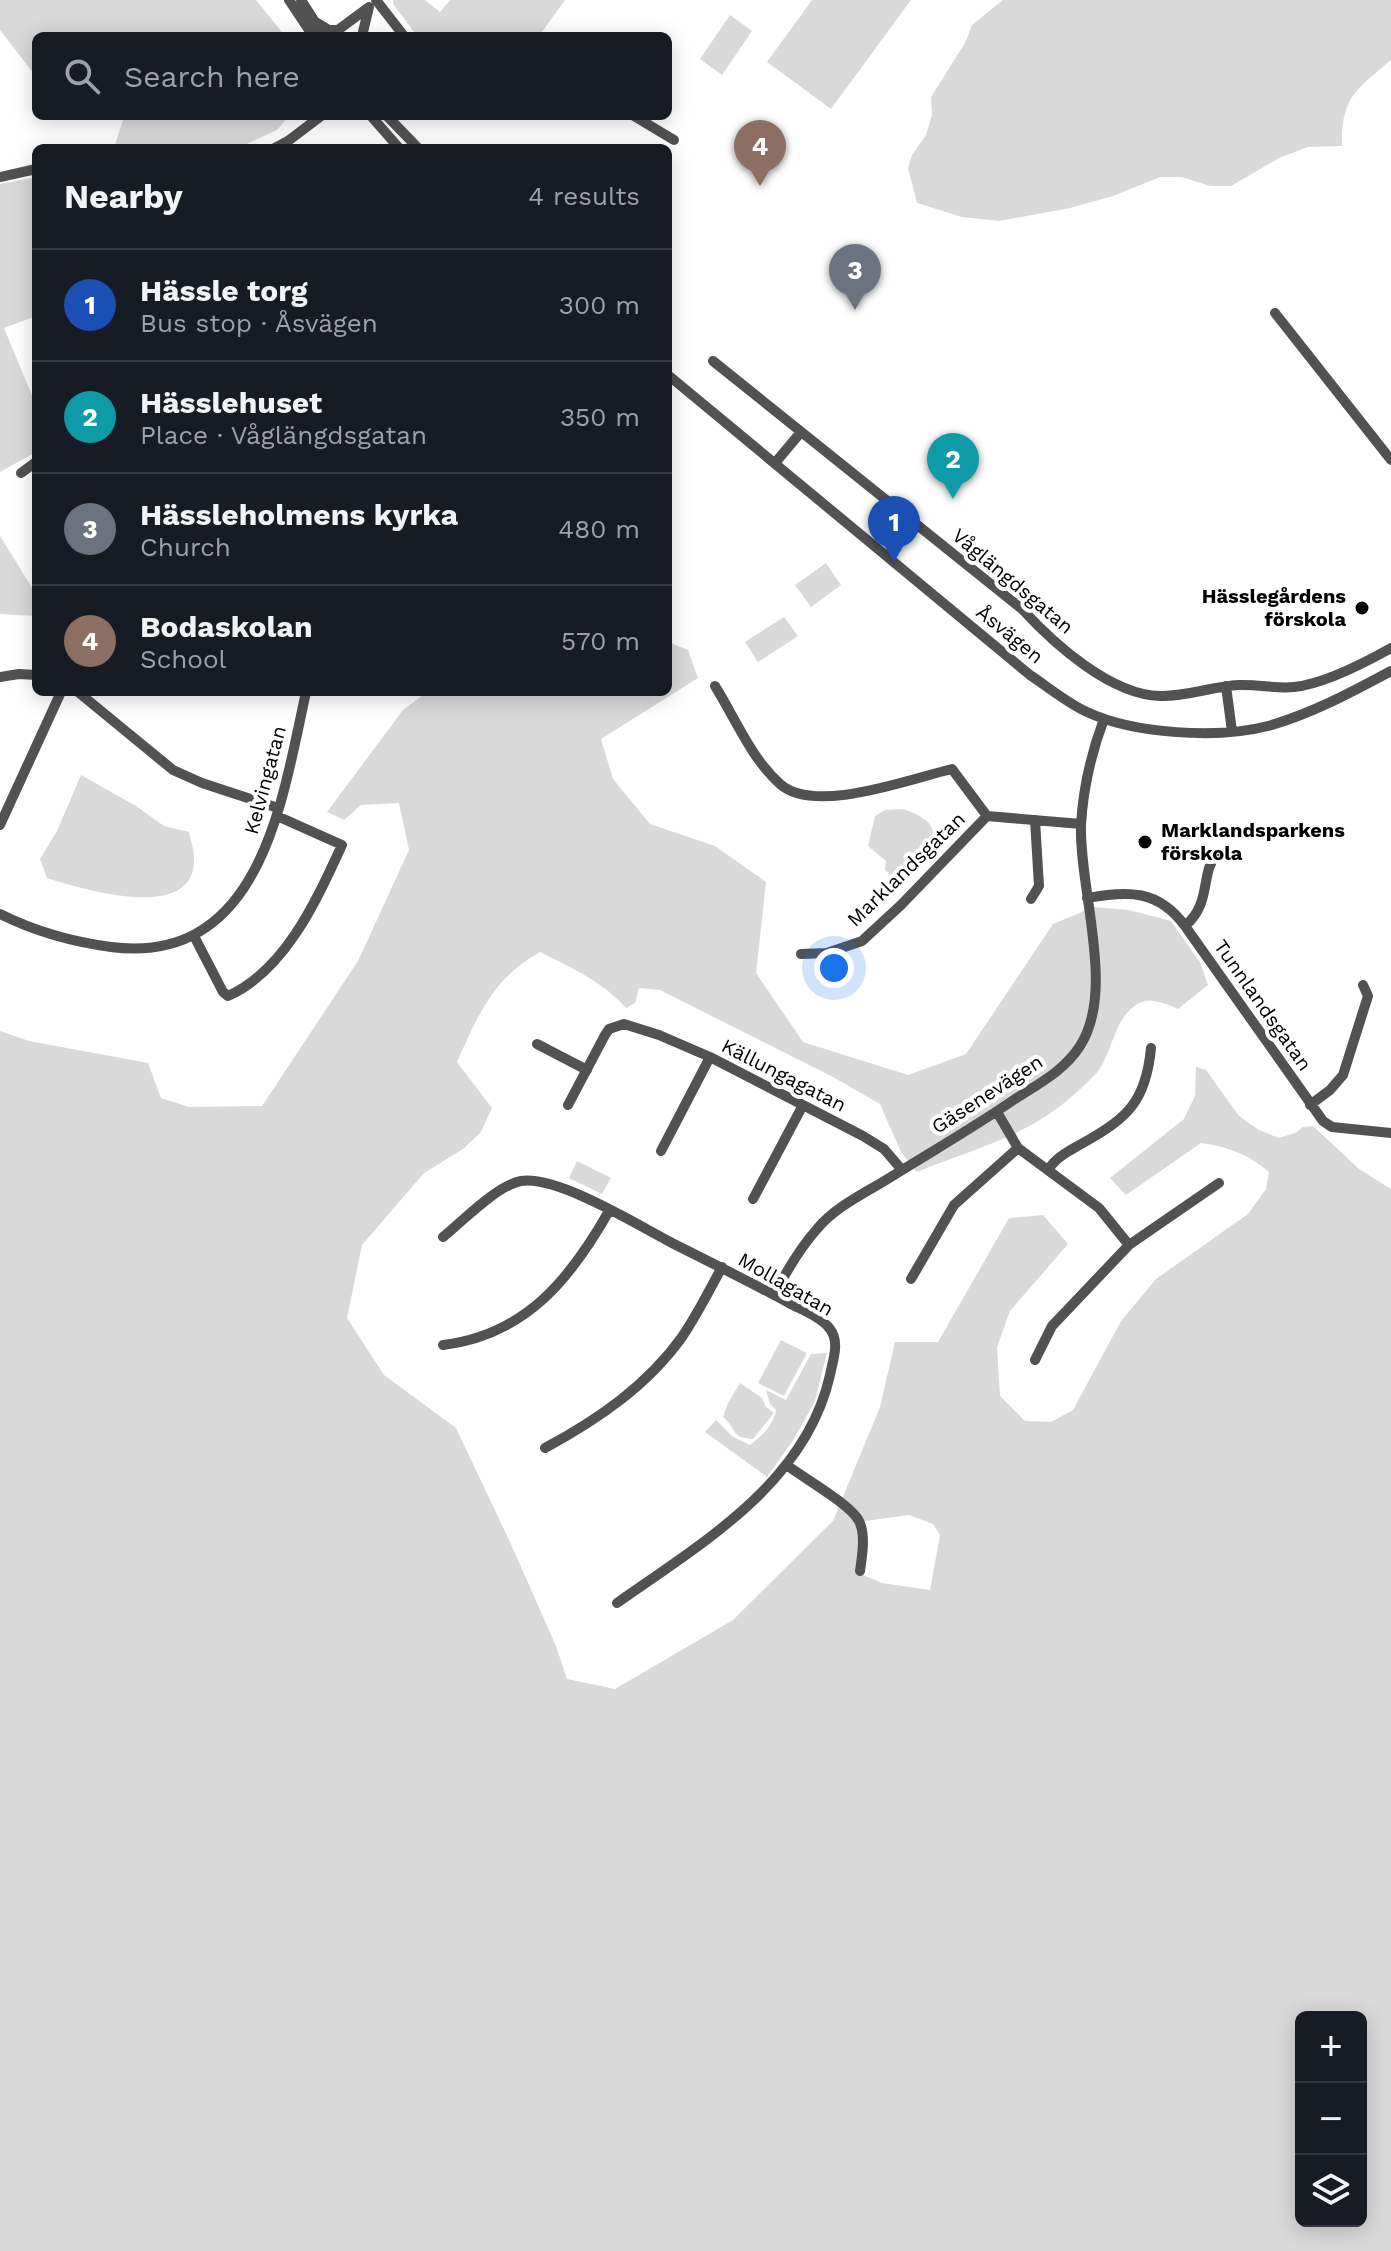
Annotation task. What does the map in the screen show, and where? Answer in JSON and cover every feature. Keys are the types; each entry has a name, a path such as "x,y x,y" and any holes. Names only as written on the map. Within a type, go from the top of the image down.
{"street":[{"path":"289,0 310,32"},
{"path":"301,0 321,32"},
{"path":"314,21 329,30 338,30 372,2"},
{"path":"363,32 372,2"},
{"path":"372,2 400,32"},
{"path":"282,144 315,120"},
{"path":"374,120 396,144"},
{"path":"391,120 414,144"},
{"path":"641,120 674,140"},
{"path":"0,177 32,170"},
{"path":"1275,313 1391,460"},
{"name":"Våglängdsgatan","path":"713,361 1102,676 1127,690 1159,696 1226,686 1277,688 1312,684 1391,648"},
{"name":"Åsvägen","path":"672,378 1030,675 1073,704 1104,719 1161,731 1232,731 1269,726 1352,692 1391,671"},
{"path":"775,463 801,432"},
{"path":"21,473 32,465"},
{"path":"0,677 32,675"},
{"name":"Marklandsgatan","path":"715,686 759,760 782,786 815,798 844,796 952,769 987,816 1081,824"},
{"path":"1226,686 1232,731"},
{"path":"0,825 59,696"},
{"path":"83,696 173,770 278,812 342,845 322,890 297,931 257,978 228,996 194,936"},
{"name":"Kelvingatan","path":"0,914 70,940 130,950 158,948 194,936 227,910 259,863 278,812 305,696"},
{"name":"Gäsenevägen","path":"774,1295 789,1265 818,1227 852,1200 997,1112 1071,1059 1093,1016 1096,978 1081,824 1094,750 1104,719"},
{"name":"Marklandsgatan","path":"801,954 827,953 862,941 987,816"},
{"path":"1031,899 1039,886 1035,820"},
{"path":"1185,926 1202,905 1212,858 1218,852"},
{"name":"Tunnlandsgatan","path":"1087,898 1131,893 1162,903 1185,926 1323,1121 1332,1127 1391,1133"},
{"name":"Tunnlandsgatan","path":"1310,1105 1343,1075 1368,996 1363,985"},
{"name":"Källungagatan","path":"587,1070 609,1029 624,1024 639,1028 710,1057 876,1143 893,1157 902,1170"},
{"path":"537,1044 587,1070 568,1105"},
{"path":"1049,1169 1052,1163 1073,1148 1122,1120 1138,1098 1149,1067 1151,1048"},
{"path":"661,1151 710,1057"},
{"path":"753,1199 803,1105"},
{"path":"997,1112 1018,1148 1099,1208 1129,1245"},
{"path":"911,1279 954,1205 1018,1148"},
{"name":"Mollagatan","path":"443,1237 499,1192 523,1181 548,1183 722,1267 826,1324 834,1335 836,1347 824,1401 816,1422 788,1466 711,1537 617,1603"},
{"path":"1035,1360 1052,1326 1129,1245 1219,1183"},
{"path":"443,1345 463,1343 510,1323 543,1302 585,1253 609,1211"},
{"path":"545,1448 618,1402 655,1371 697,1314 722,1267"},
{"path":"788,1466 848,1508 859,1521 864,1547 860,1571"}],"shaded area":[{"path":"0,0 256,0 282,32 32,32 32,71 0,30"},
{"path":"393,0 425,0 440,12 450,0 565,0 542,32 414,32"},
{"path":"812,0 911,0 831,109 767,62"},
{"path":"1003,0 1391,0 1391,60 1353,96 1344,116 1342,146 1308,147 1279,158 1231,186 1210,186 1182,177 1160,177 1113,196 1070,208 999,221 962,217 917,203 908,168 912,155 926,135 932,115 931,97 965,43 972,25"},
{"path":"730,15 752,31 722,75 700,59"},
{"path":"123,120 286,120 277,130 247,144 115,144"},
{"path":"32,178 32,318 4,328 32,395 32,454 0,472 0,184"},
{"path":"0,536 32,588 32,616 0,614"},
{"path":"826,563 841,585 811,607 795,585"},
{"path":"784,617 798,636 758,662 745,642"},
{"path":"672,644 688,650 698,678 672,694"},
{"path":"422,696 669,696 601,739 613,779 650,824 715,846 766,882 756,973 803,1042 908,1075 966,1054 1053,924 1094,907 1129,910 1171,921 1200,962 1208,985 1178,1009 1150,1001 1133,1007 1121,1022 1105,1060 1094,1076 1048,1115 1004,1138 917,1172 901,1152 880,1104 660,990 639,988 635,1003 626,1008 597,983 540,952 510,974 480,1013 457,1062 492,1108 481,1132 463,1149 424,1173 362,1245 347,1318 384,1375 456,1428 556,1646 567,1679 615,1689 733,1620 833,1521 880,1407 895,1342 938,1342 1009,1218 1043,1215 1068,1244 1010,1311 997,1347 1000,1396 1025,1421 1051,1422 1073,1410 1121,1321 1156,1279 1248,1214 1266,1189 1269,1172 1253,1160 1237,1152 1201,1143 1126,1195 1110,1178 1184,1119 1195,1096 1196,1067 1206,1070 1239,1116 1259,1130 1279,1138 1313,1126 1359,1169 1391,1189 1391,2251 0,2251 0,1031 29,1041 148,1063 161,1098 189,1107 262,1106 358,961 409,850 399,803 361,805 344,820 327,812 403,710","holes":["909,1515 933,1524 940,1535 930,1590 882,1583 856,1572 860,1549 858,1522"]},
{"path":"81,775 164,826 189,832 194,865 185,885 170,894 128,896 47,878 40,859 57,831"},
{"path":"903,809 930,824 934,855 913,871 892,876 885,870 886,861 868,846 875,816 885,810"},
{"path":"577,1161 611,1178 602,1194 569,1178"},
{"path":"781,1340 807,1353 784,1396 758,1383"},
{"path":"827,1353 815,1401 794,1439 767,1477 705,1432 716,1420 733,1437 750,1445 775,1416 776,1410 770,1404 766,1390 786,1400 811,1354"},
{"path":"740,1383 762,1398 766,1407 774,1413 753,1439 741,1437 723,1417"}],"place":[{"name":"Bodaskolan","path":"760,186"},
{"name":"Hässleholmens kyrka","path":"855,310"},
{"name":"Hässlehuset","path":"953,499"},
{"name":"Hässle torg","path":"894,562"},
{"name":"Hässlegårdens förskola","path":"1362,608"},
{"name":"Marklandsparkens förskola","path":"1145,842"}]}
